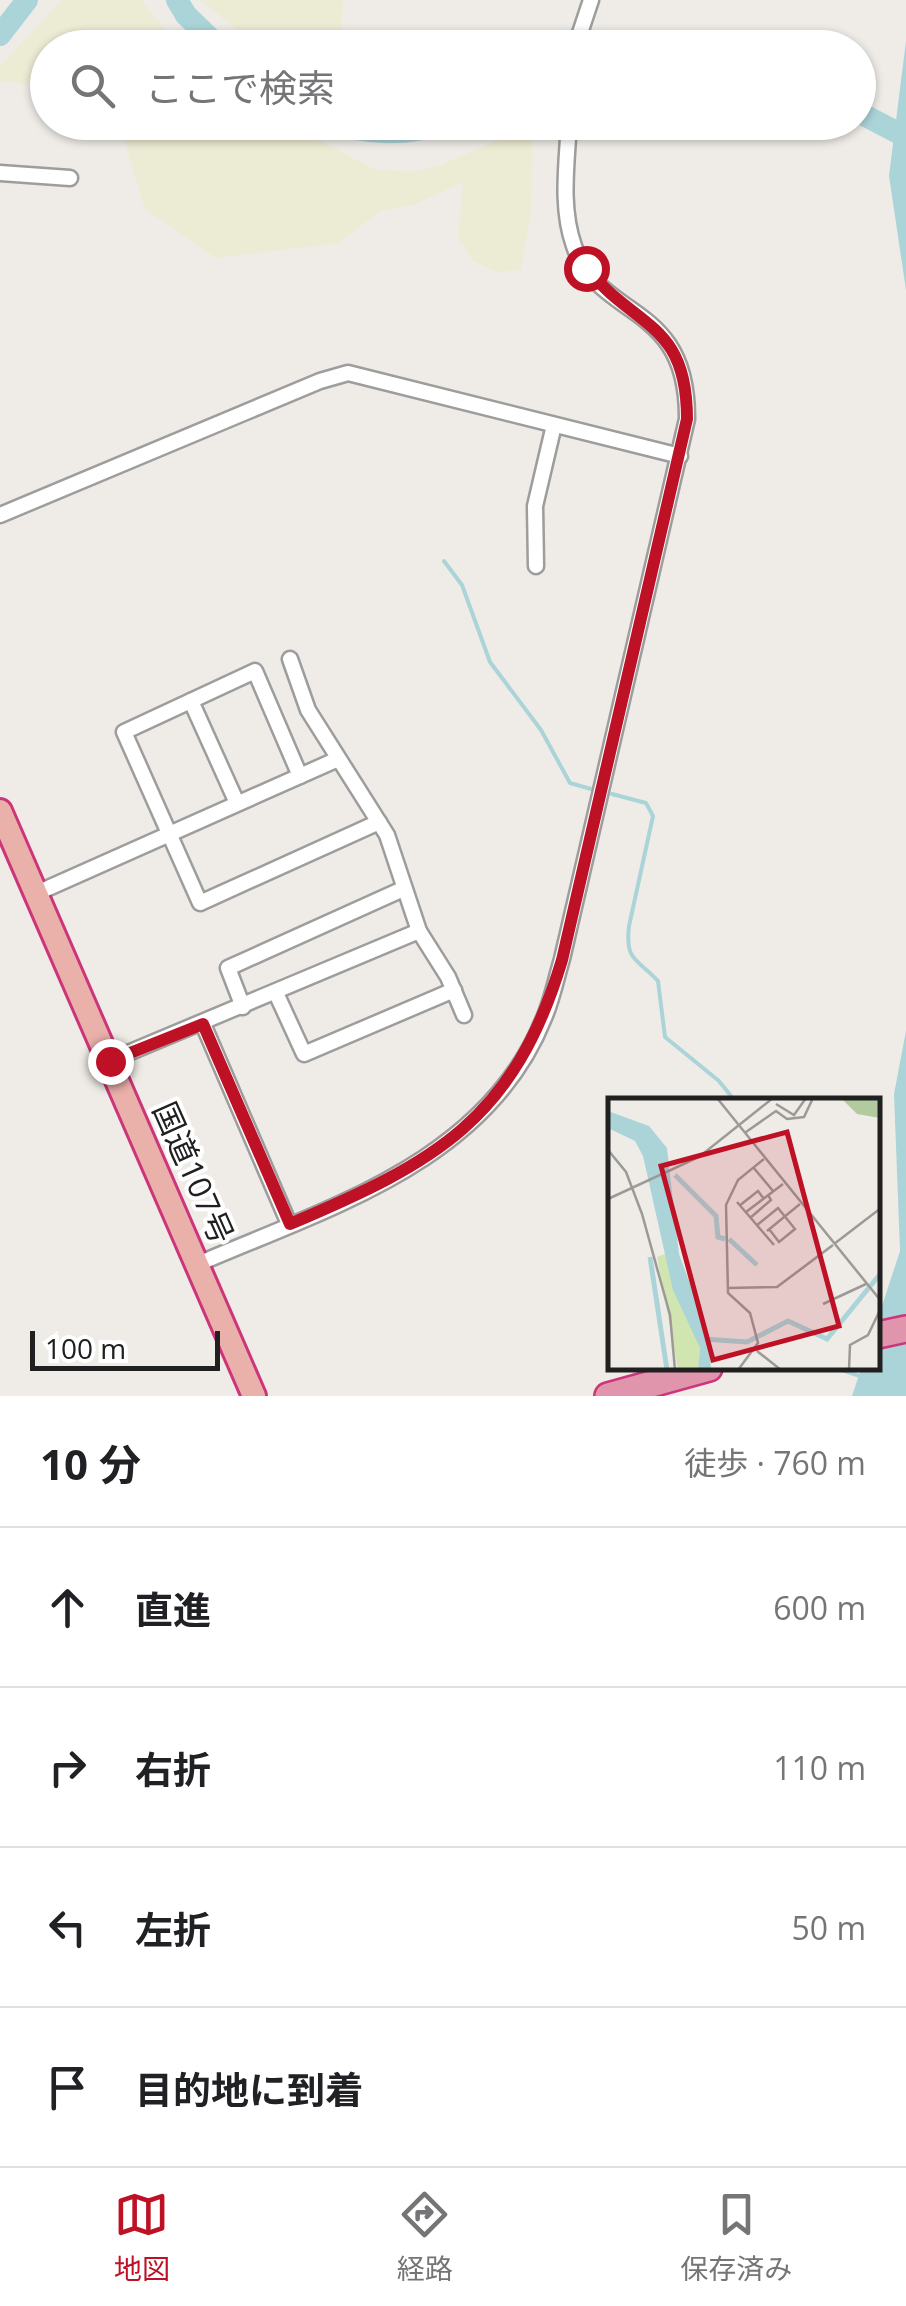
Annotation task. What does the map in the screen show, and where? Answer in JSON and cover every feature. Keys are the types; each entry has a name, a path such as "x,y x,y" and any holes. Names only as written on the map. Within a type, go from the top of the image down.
{"highway":[{"name":"国道107号","path":"0,810 254,1396"},
{"path":"881,1334 906,1330"},
{"path":"608,1396 698,1371"},
{"path":"632,1396 720,1371"}],"street":[{"path":"582,30 591,0"},
{"path":"198,1264 416,1166 463,1129 509,1080 544,1019 687,419 684,372 662,334 600,286 574,247 565,195 568,140"},
{"path":"0,173 70,178"},
{"path":"0,515 320,381 348,374 680,456"},
{"path":"536,566 536,506 554,425"},
{"path":"290,659 308,710 379,822 419,931 464,1015"},
{"path":"300,776 255,671 124,732 200,903 379,822"},
{"path":"190,701 237,803"},
{"path":"37,893 338,759"},
{"path":"242,1007 228,968 403,889"},
{"path":"110,1061 419,931"},
{"path":"276,993 304,1054 454,990"},
{"path":"203,1024 290,1224"}],"green space":[{"path":"62,0 141,0 165,30 34,30"},
{"path":"200,0 343,0 341,30 238,30"},
{"path":"30,34 30,84 0,81 0,66"},
{"path":"124,140 319,140 374,169 412,172 442,165 497,140 533,140 531,212 521,269 498,272 473,261 458,237 463,182 413,205 380,211 338,243 216,258 145,209"}],"water":[{"path":"906,41 906,290 889,176"},
{"path":"906,1031 906,1396 852,1396 860,1371 881,1371 881,1309 900,1251 894,1094"}],"waterway":[{"path":"0,35 27,0"},
{"path":"177,0 201,30"},
{"path":"876,121 906,137"},
{"path":"444,561 462,585 490,662 541,730 570,783 591,789"},
{"path":"612,794 646,803 653,816 629,926 631,953 658,981 665,1037 719,1081 733,1098"},
{"path":"845,1371 860,1376"}],"route":[{"path":"110,1061 203,1024 290,1224 416,1166 492,1100 525,1055 544,1019 562,960 687,419 684,372 662,334 642,314 600,286 586,268"}]}
